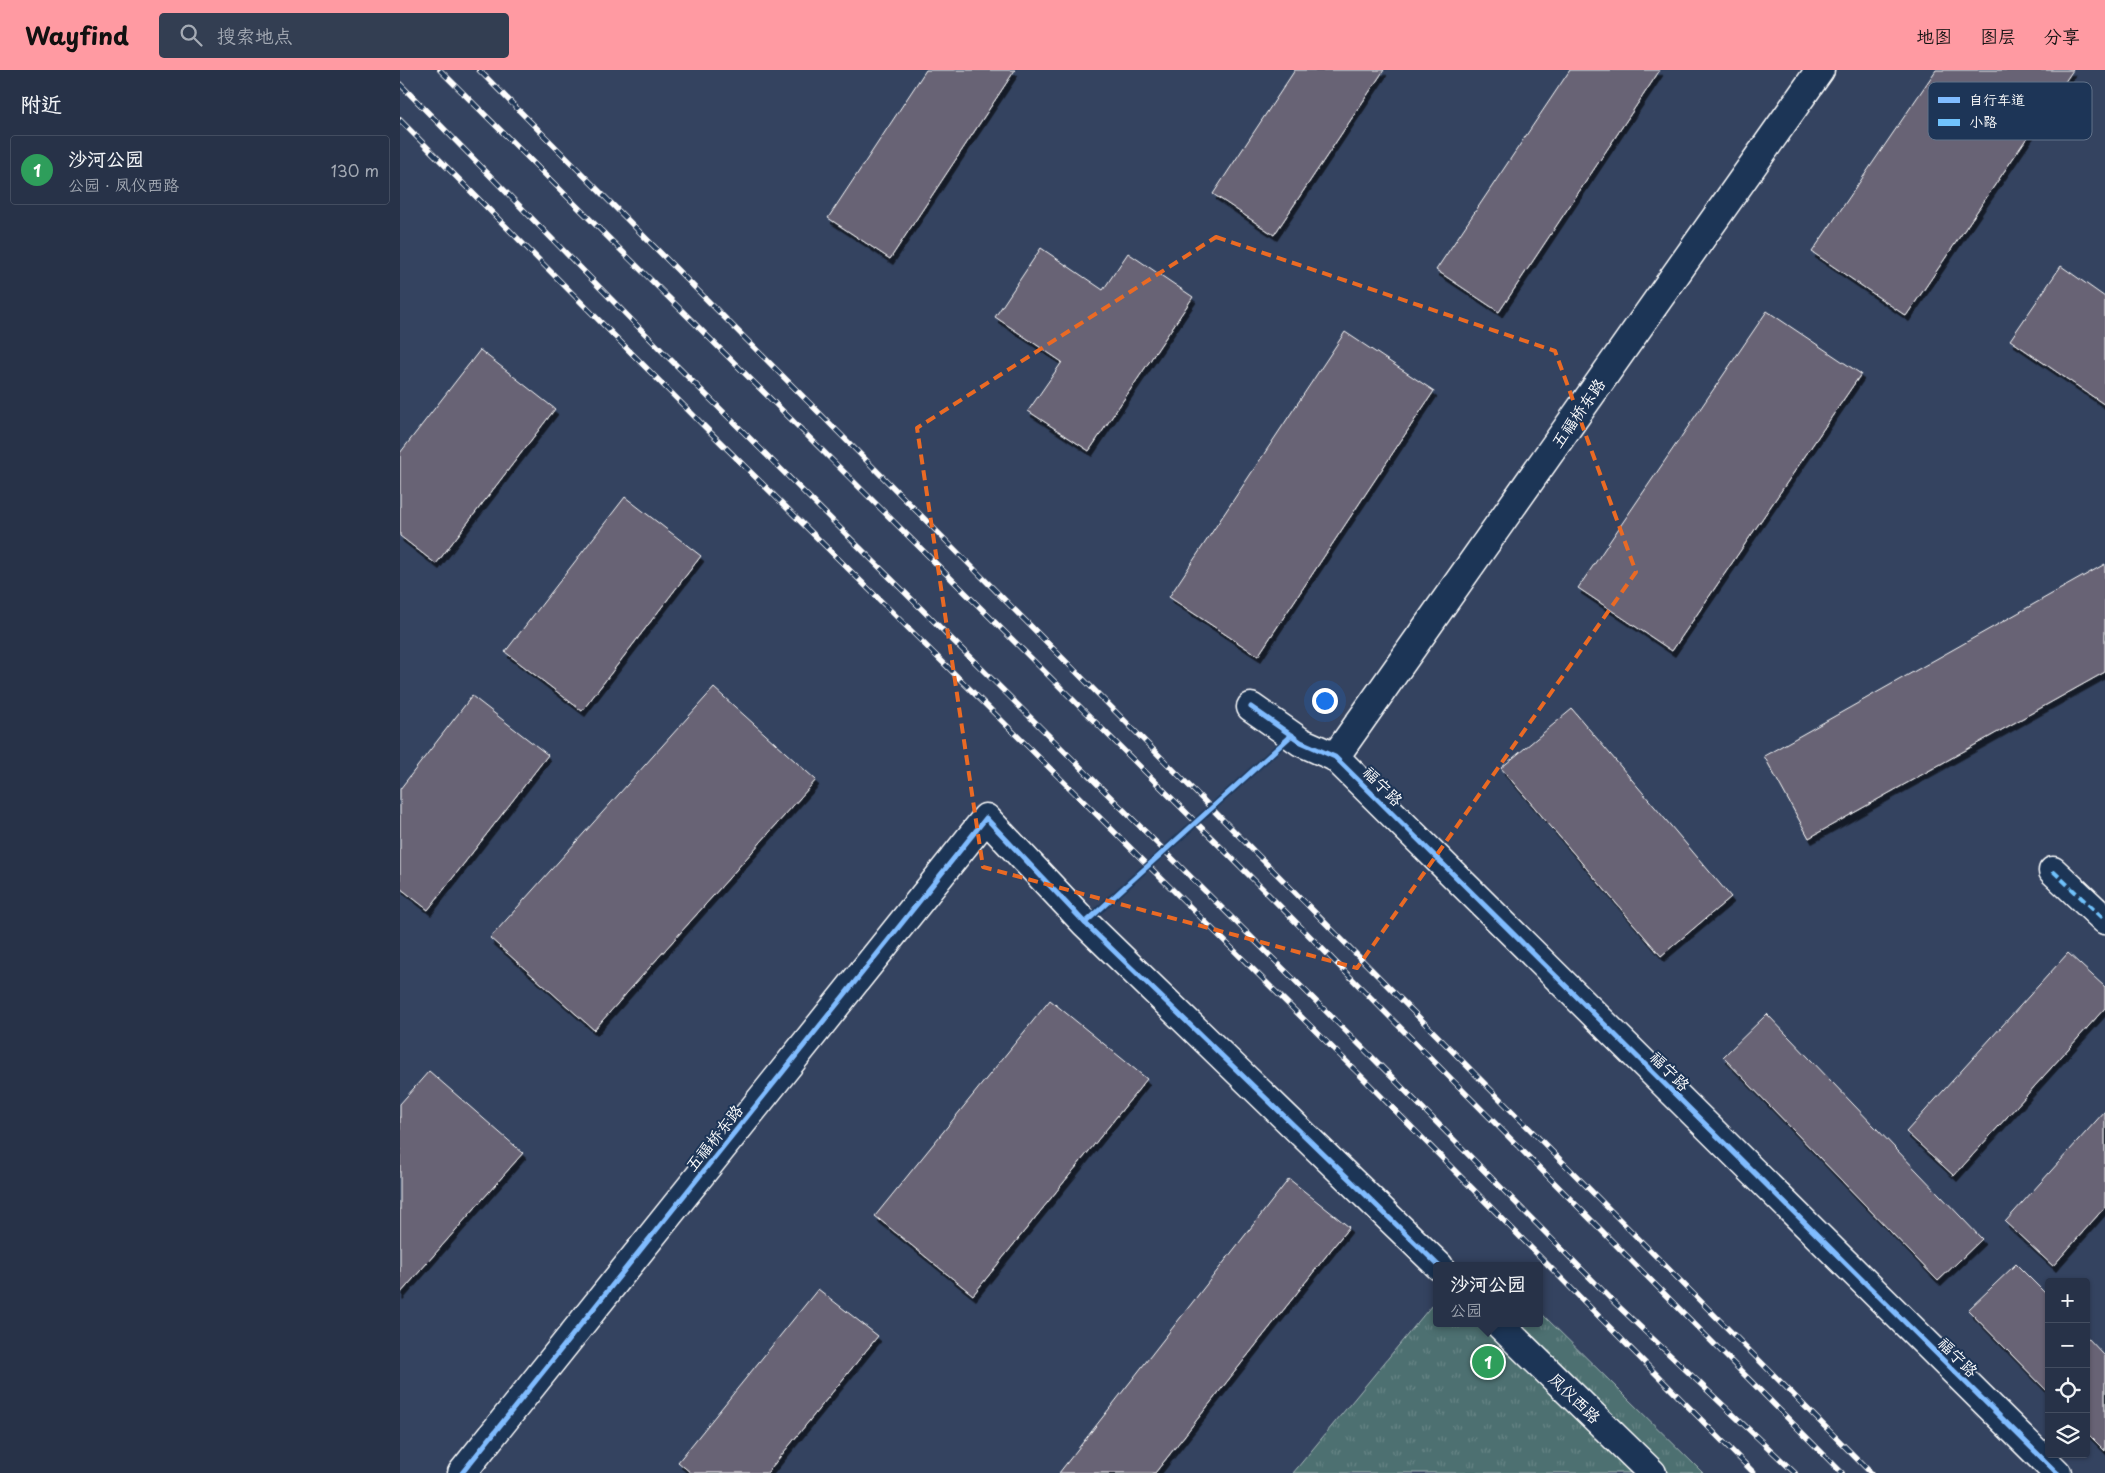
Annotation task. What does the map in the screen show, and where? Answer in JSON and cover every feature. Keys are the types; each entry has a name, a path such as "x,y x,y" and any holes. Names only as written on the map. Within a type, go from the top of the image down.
{"street":[{"name":"五福桥东路","path":"1335,757 1820,70"},
{"name":"福宁路","path":"1251,707 1301,742 1335,757 2057,1473"},
{"name":"五福桥东路","path":"462,1473 986,818 1085,923 1435,1262"},
{"path":"2053,871 2105,920"},
{"name":"凤仪西路","path":"1502,1327 1652,1473"}],"highlighted area":[{"path":"1216,237 1555,351 1636,572 1357,968 983,867 917,428"}],"green space":[{"path":"1433,1304 1433,1327 1543,1327 1543,1315 1703,1473 1293,1473"}],"building":[{"path":"926,70 1015,70 890,259 828,218"},
{"path":"1295,70 1384,70 1274,235 1213,194"},
{"path":"1570,70 1660,70 1499,312 1436,270"},
{"path":"1936,70 2073,70 2065,82 1928,82 1928,140 2025,140 1906,316 1812,252"},
{"path":"1041,248 1103,290 1128,253 1193,297 1089,451 1028,411 1062,362 995,317"},
{"path":"2061,266 2105,297 2105,405 2010,340"},
{"path":"1767,311 1861,374 1672,651 1578,588"},
{"path":"1345,332 1434,391 1258,656 1169,597"},
{"path":"480,350 555,409 436,564 400,536 400,453"},
{"path":"625,497 701,556 582,711 505,652"},
{"path":"2105,564 2105,672 1809,838 1764,756"},
{"path":"714,688 816,780 594,1030 490,938"},
{"path":"472,696 548,755 428,910 400,888 400,789"},
{"path":"1572,709 1731,897 1661,956 1501,768"},
{"path":"2068,953 2105,987 2105,1008 1954,1176 1906,1132"},
{"path":"1050,1000 1147,1079 973,1295 875,1216"},
{"path":"1767,1014 1982,1239 1938,1281 1723,1057"},
{"path":"429,1071 523,1153 400,1294 400,1104"},
{"path":"2105,1111 2105,1207 2053,1266 2005,1222"},
{"path":"1289,1179 1349,1227 1155,1473 1059,1473"},
{"path":"2016,1264 2045,1293 2045,1389 1968,1310"},
{"path":"818,1289 878,1336 767,1473 691,1473 678,1462"},
{"path":"2090,1340 2105,1356 2105,1451 2090,1436"}],"railway":[{"path":"440,70 1267,893 1842,1473"},
{"path":"479,70 1871,1473"},
{"path":"400,84 666,355 1373,1058 1616,1304 1795,1473"},
{"path":"400,120 706,428 1361,1076 1754,1473"}],"marked path":[{"path":"2053,871 2105,920"}],"cycle path":[{"path":"1251,707 1301,742 1335,757 2057,1473"},
{"path":"1085,923 1292,735"},
{"path":"462,1473 986,818 1085,923 1435,1262"}],"place":[{"name":"沙河公园","path":"1488,1362"}]}
